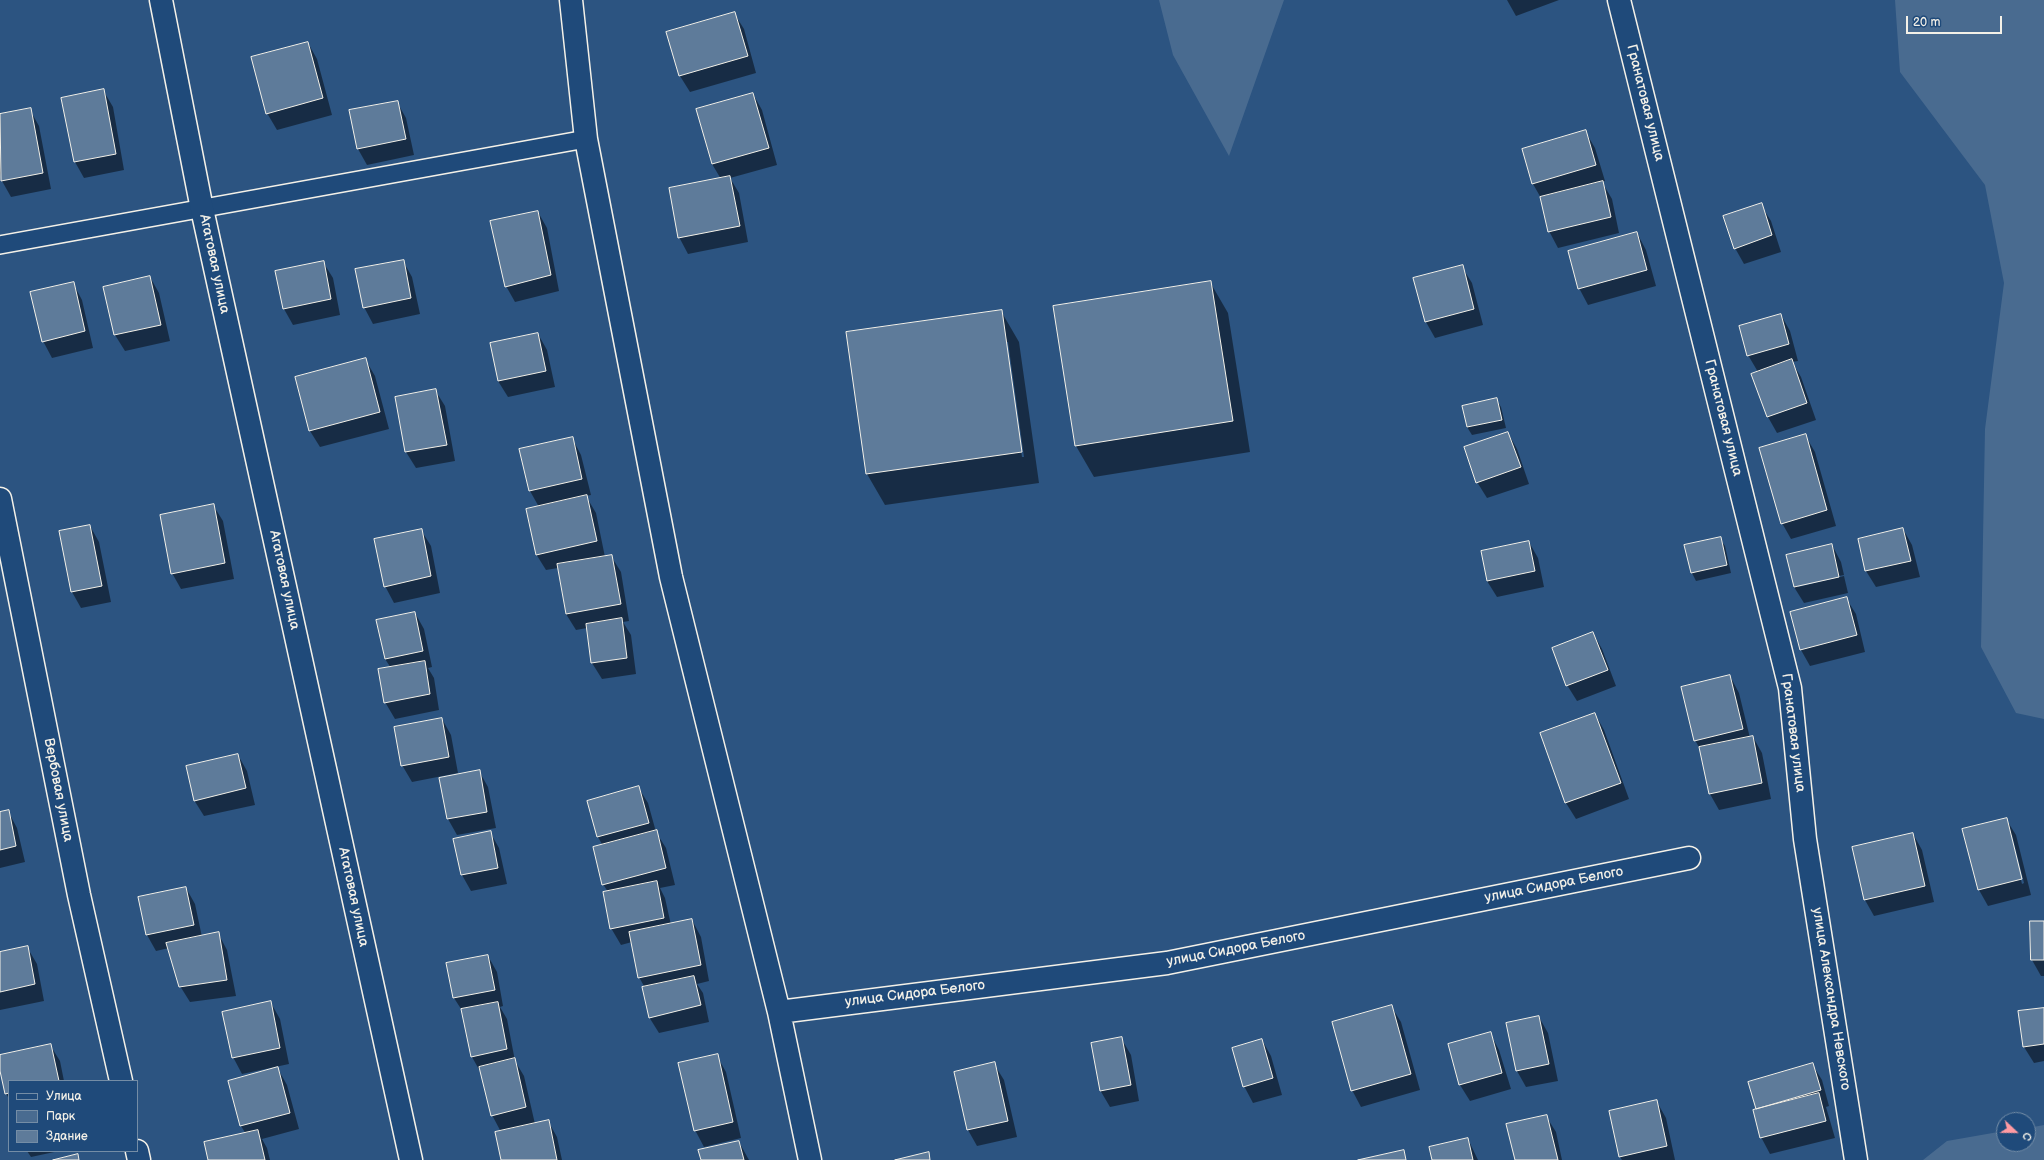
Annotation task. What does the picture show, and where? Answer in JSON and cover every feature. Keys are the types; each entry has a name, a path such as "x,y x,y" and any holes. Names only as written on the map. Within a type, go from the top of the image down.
{"street":[{"name":"Агатовая улица","path":"161,0 202,210 411,1160"},
{"path":"571,0 586,139 672,577 779,1012 810,1160"},
{"name":"Гранатовая улица","path":"1619,0 1790,688 1805,839"},
{"name":"Вербовая улица","path":"0,499 79,895 121,1080"},
{"name":"улица Александра Невского","path":"1805,839 1855,1160"},
{"name":"улица Сидора Белого","path":"779,1012 1167,963 1689,858"}],"lane":[{"path":"0,245 202,210 586,139"}],"green space":[{"path":"1159,0 1284,0 1229,156 1173,55"},
{"path":"1895,0 2044,0 2044,719 2016,713 1981,647 1985,429 2004,283 1985,185 1900,72"},
{"path":"2044,1125 2044,1160 1923,1160 1947,1141 1996,1132 1996,1152 2036,1152 2036,1126"}],"building":[{"path":"735,12 748,56 679,76 666,32"},
{"path":"308,42 323,98 266,114 251,57"},
{"path":"104,89 116,154 74,162 61,98"},
{"path":"753,93 769,148 712,164 696,109"},
{"path":"398,101 406,139 357,149 349,110"},
{"path":"31,108 43,173 1,181 0,114"},
{"path":"1586,130 1596,165 1532,184 1522,149"},
{"path":"730,176 740,226 678,238 669,188"},
{"path":"1603,181 1611,217 1548,232 1540,197"},
{"path":"1762,203 1772,235 1734,249 1723,216"},
{"path":"538,211 551,275 505,287 490,221"},
{"path":"1637,232 1647,270 1578,289 1568,251"},
{"path":"404,260 411,298 363,308 355,269"},
{"path":"324,261 331,299 283,309 275,271"},
{"path":"1463,265 1474,309 1425,322 1413,278"},
{"path":"150,276 161,325 114,335 103,287"},
{"path":"1211,281 1233,421 1075,446 1053,306"},
{"path":"74,282 85,331 42,342 30,292"},
{"path":"1002,310 1022,452 866,474 846,332"},
{"path":"1781,314 1789,344 1747,356 1739,326"},
{"path":"538,333 546,371 498,381 490,343"},
{"path":"366,358 380,412 309,431 295,377"},
{"path":"1792,359 1807,403 1767,417 1751,374"},
{"path":"436,389 447,445 405,452 395,397"},
{"path":"1497,398 1502,420 1467,427 1462,406"},
{"path":"1508,432 1521,467 1476,483 1464,447"},
{"path":"1806,434 1827,510 1781,524 1759,448"},
{"path":"573,437 582,479 529,491 519,449"},
{"path":"587,495 597,541 536,555 526,509"},
{"path":"214,504 225,563 171,574 160,515"},
{"path":"90,525 102,586 71,592 59,531"},
{"path":"1903,528 1911,561 1865,571 1858,539"},
{"path":"422,529 431,576 384,587 374,539"},
{"path":"1721,537 1727,565 1691,573 1684,545"},
{"path":"1529,541 1535,571 1487,581 1481,551"},
{"path":"1832,544 1839,577 1794,587 1786,555"},
{"path":"612,555 621,604 566,614 557,564"},
{"path":"1847,597 1857,635 1800,650 1790,612"},
{"path":"415,612 423,651 385,659 376,620"},
{"path":"622,618 627,658 591,663 586,624"},
{"path":"1593,632 1608,670 1566,686 1552,648"},
{"path":"425,661 430,694 384,703 378,669"},
{"path":"1730,675 1743,729 1694,741 1681,687"},
{"path":"1595,713 1621,783 1565,803 1540,733"},
{"path":"442,718 449,757 401,766 394,727"},
{"path":"1753,736 1762,783 1709,794 1699,747"},
{"path":"238,754 246,788 194,801 186,766"},
{"path":"480,770 487,812 447,819 439,778"},
{"path":"639,786 649,823 597,837 587,801"},
{"path":"9,810 16,846 0,850 0,812"},
{"path":"2007,818 2022,879 1978,890 1962,829"},
{"path":"657,830 666,868 602,885 593,847"},
{"path":"491,831 498,868 461,875 453,839"},
{"path":"1913,833 1925,886 1864,900 1852,847"},
{"path":"657,881 664,918 610,929 603,892"},
{"path":"186,887 194,925 146,935 138,897"},
{"path":"692,919 701,965 638,978 629,932"},
{"path":"2030,921 2044,921 2044,960 2031,960"},
{"path":"219,932 227,980 179,987 166,943"},
{"path":"28,946 35,984 0,992 0,952"},
{"path":"488,955 495,990 453,998 446,963"},
{"path":"694,976 701,1005 649,1018 642,987"},
{"path":"271,1001 280,1048 232,1058 222,1012"},
{"path":"498,1002 507,1049 471,1057 461,1009"},
{"path":"1392,1005 1411,1074 1351,1091 1332,1022"},
{"path":"2044,1008 2044,1044 2023,1047 2018,1011"},
{"path":"1539,1016 1549,1064 1516,1071 1506,1023"},
{"path":"1491,1032 1502,1073 1459,1085 1448,1044"},
{"path":"1122,1037 1131,1085 1100,1091 1091,1043"},
{"path":"1262,1039 1273,1078 1243,1087 1232,1048"},
{"path":"51,1044 59,1080 8,1080 8,1093 5,1094 0,1071 0,1055"},
{"path":"718,1054 733,1122 694,1131 678,1063"},
{"path":"515,1058 526,1107 491,1116 479,1067"},
{"path":"995,1062 1008,1121 967,1130 954,1072"},
{"path":"1813,1063 1821,1090 1756,1109 1748,1082"},
{"path":"278,1067 290,1113 240,1126 228,1081"},
{"path":"1819,1093 1826,1121 1760,1138 1753,1110"},
{"path":"1657,1100 1667,1146 1619,1157 1609,1111"},
{"path":"1547,1115 1558,1160 1515,1160 1506,1124"},
{"path":"549,1120 557,1160 501,1160 495,1132"},
{"path":"258,1130 265,1160 208,1160 204,1142"},
{"path":"1468,1138 1473,1160 1432,1160 1429,1147"},
{"path":"739,1141 744,1160 701,1160 698,1150"},
{"path":"1404,1150 1406,1160 1358,1160"},
{"path":"929,1152 930,1160 895,1160"},
{"path":"78,1154 79,1160 53,1160"}]}
